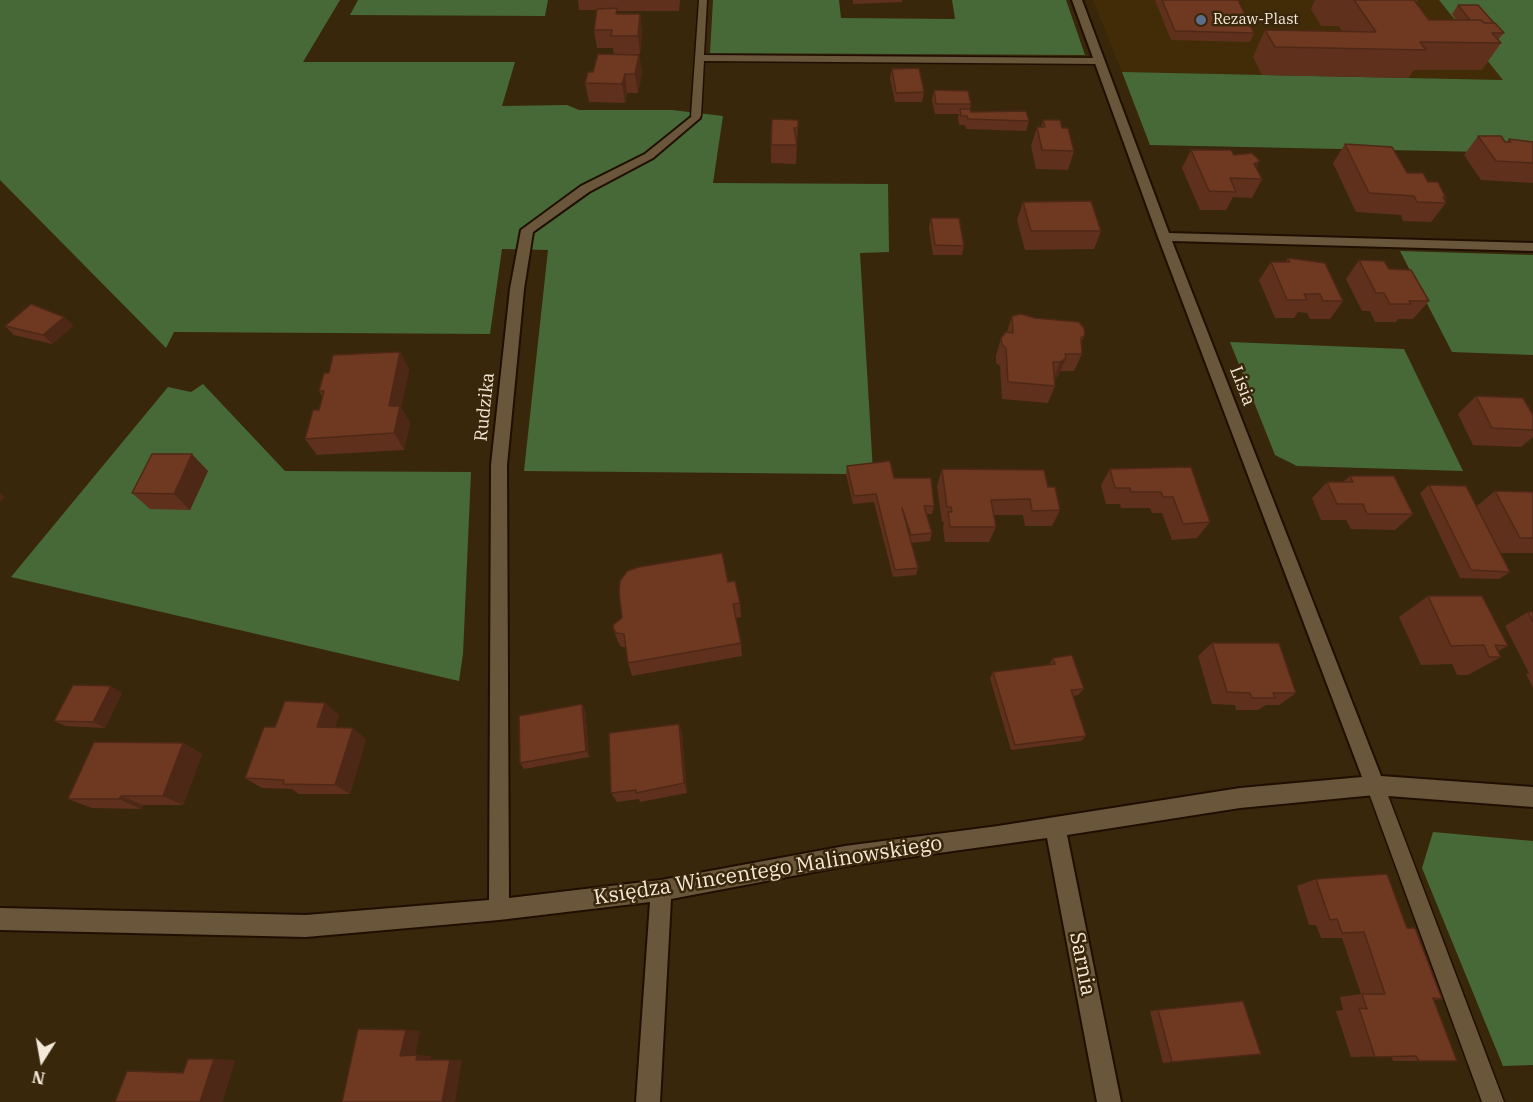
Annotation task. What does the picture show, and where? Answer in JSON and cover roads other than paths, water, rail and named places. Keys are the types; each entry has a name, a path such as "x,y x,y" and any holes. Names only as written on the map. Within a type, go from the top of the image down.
{"street":[{"name":"Lisia","path":"1077,0 1164,237 1375,785"},
{"name":"Rudzika","path":"499,910 499,465 517,288 527,230 585,189 649,156 696,116"},
{"path":"1164,237 1533,247"},
{"name":"Księdza Wincentego Malinowskiego","path":"0,920 306,926 499,910 661,890 844,856 1055,827 1240,798 1375,785 1533,797"},
{"name":"Sarnia","path":"1055,827 1110,1102"},
{"path":"648,1102 661,890"}],"lane":[{"name":"Rudzika","path":"696,116 703,0"},
{"path":"698,58 1100,61"},
{"path":"1375,785 1493,1102"}],"place":[{"name":"Rezaw-Plast","path":"1201,20"}]}
